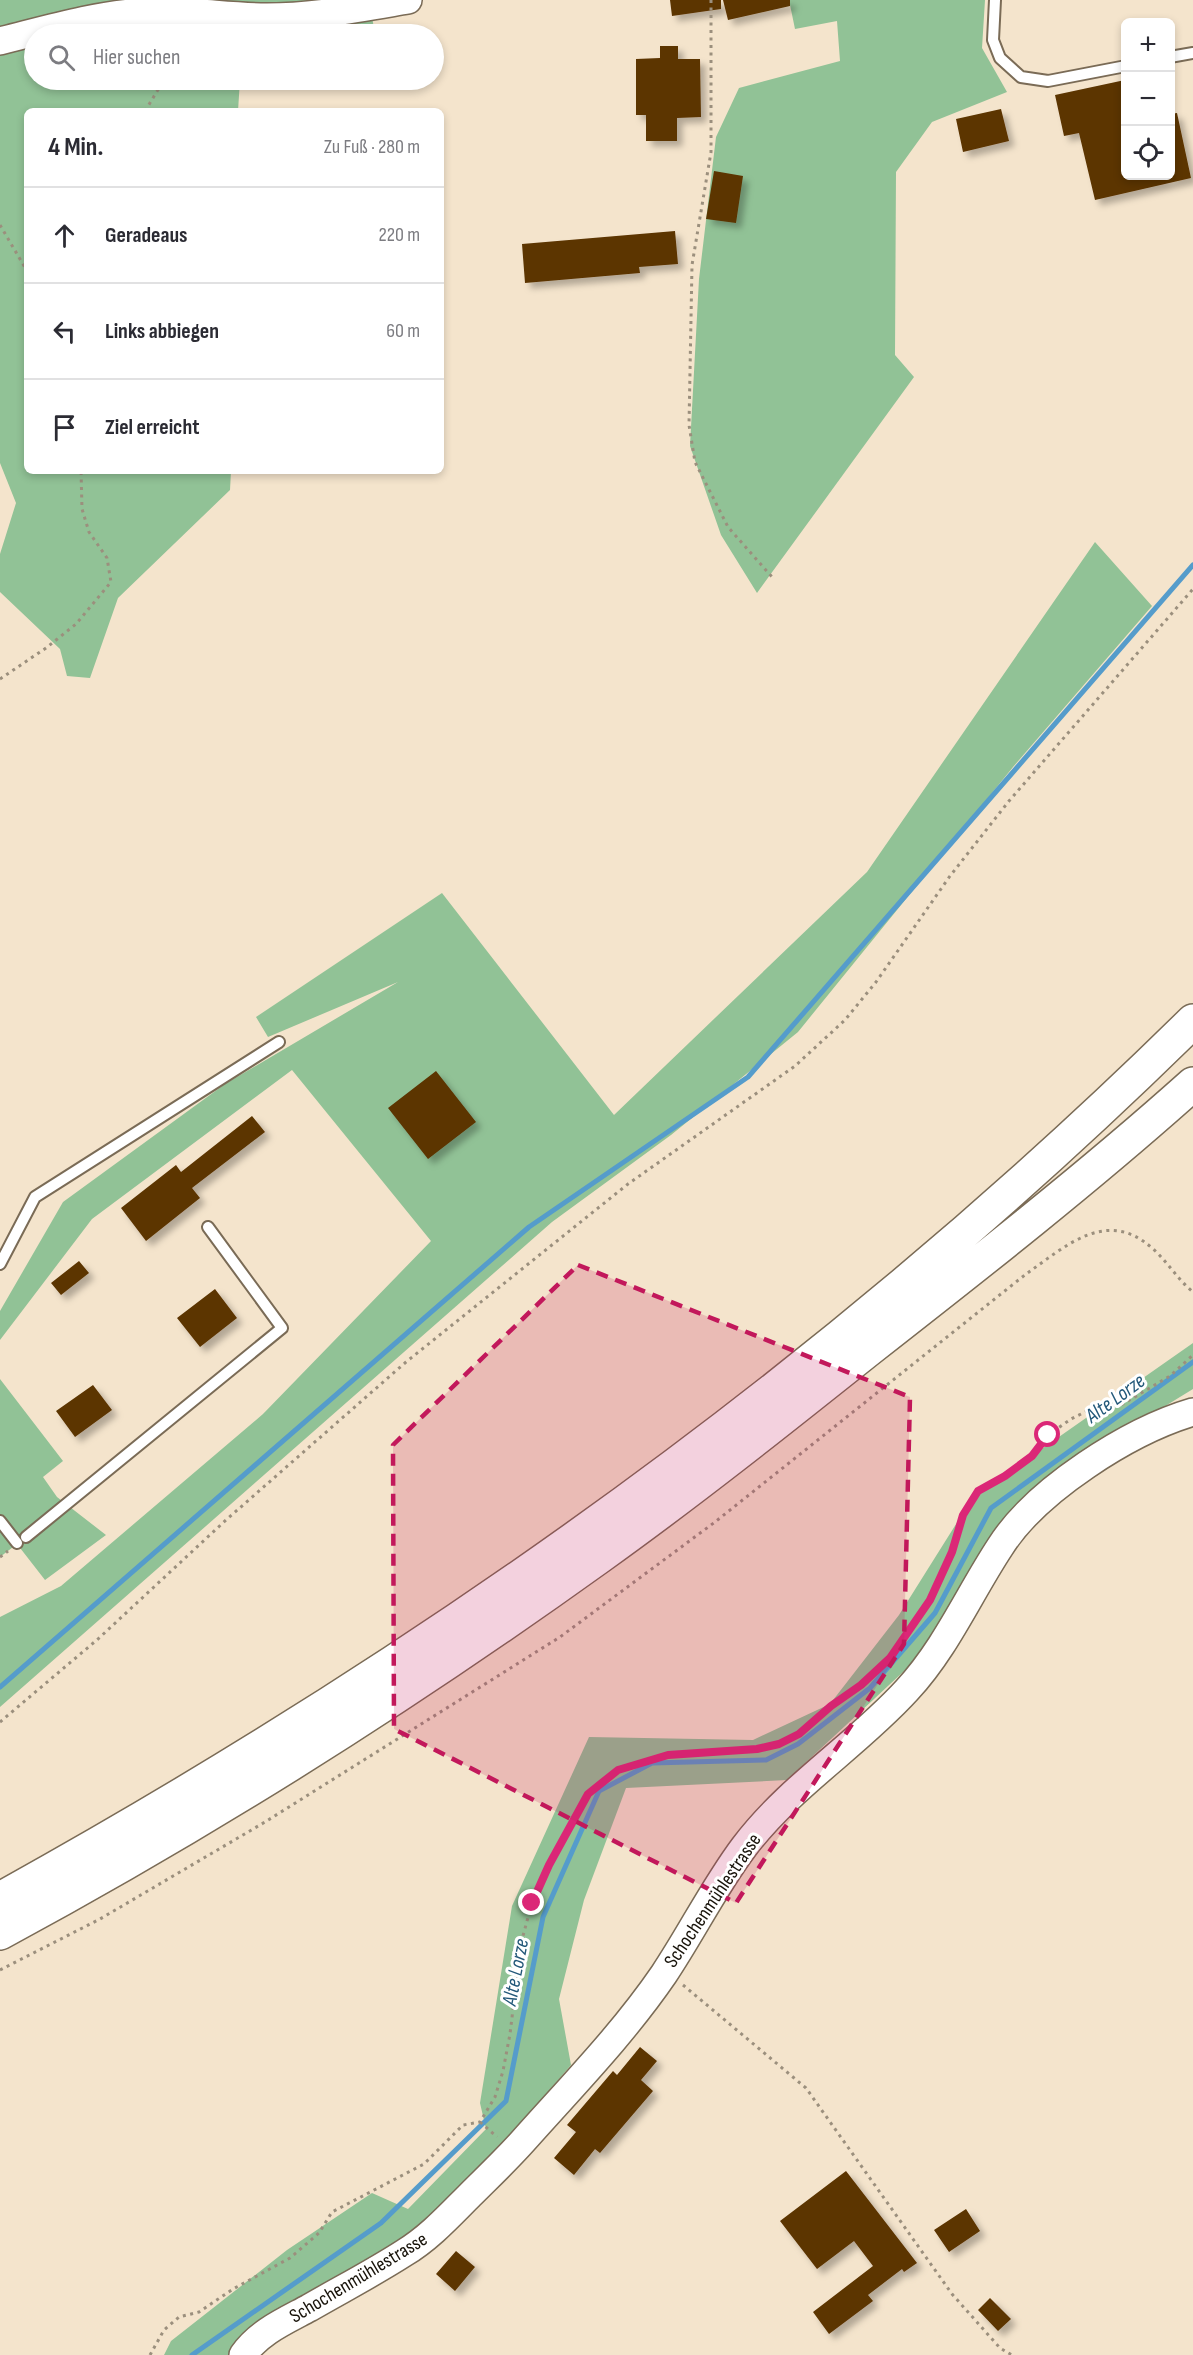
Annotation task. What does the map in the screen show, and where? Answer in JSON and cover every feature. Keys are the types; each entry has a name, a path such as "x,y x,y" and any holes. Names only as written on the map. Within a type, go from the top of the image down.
{"highway":[{"path":"0,1899 161,1808 312,1716 475,1609 630,1500 763,1397 939,1253 1074,1134 1193,1021"},
{"path":"867,1351 1037,1206 1193,1062"},
{"path":"0,1933 209,1815 314,1751 562,1584 666,1508 867,1351 1075,1186 1193,1084"}],"street":[{"path":"67,24 118,14 174,12 295,16 332,13 408,0"},
{"path":"0,41 24,35"},
{"name":"Schochenmühlestrasse","path":"243,2355 250,2345 272,2328 407,2252 435,2230 513,2152 603,2051 663,1975 744,1847 792,1794 908,1689 953,1628 1001,1544 1030,1510 1076,1473 1118,1447 1170,1419 1193,1412"}],"lane":[{"path":"995,0 993,39 1000,58 1021,77 1048,81 1121,67"},
{"path":"1175,56 1193,52"},
{"path":"0,1264 35,1197 279,1042"},
{"path":"0,1521 22,1540 282,1328 208,1227"}],"path":[{"path":"711,0 711,152 692,265 689,425 695,462 728,527 772,577"},
{"path":"147,108 158,90"},
{"path":"0,225 24,266"},
{"path":"0,679 46,648 76,624 111,582 107,558 89,532 82,508 81,474"},
{"path":"0,1722 98,1639 226,1520 406,1362 628,1184 795,1066 845,1020 876,982 950,876 1009,801 1193,589"},
{"path":"0,1971 100,1919 234,1840 560,1637 715,1522 1026,1274 1080,1237 1105,1229 1125,1232 1151,1247 1193,1292"},
{"path":"150,2355 164,2330 179,2317 199,2312 233,2289 290,2258 319,2233 332,2212 424,2164 463,2125 480,2122 495,2097 503,2072 521,1943 532,1903 549,1865 588,1794 618,1770 641,1762 668,1755 757,1749 779,1744 799,1734 831,1706 861,1685 890,1658 930,1600 952,1552 963,1515 978,1491 1005,1476 1032,1456 1048,1435 1071,1419 1093,1408 1121,1405 1170,1376 1193,1355"},
{"path":"663,1975 680,1982 806,2088 952,2294 1000,2348 1012,2355"},
{"path":"480,2122 484,2126"}],"highlighted area":[{"path":"578,1265 910,1397 904,1644 736,1903 394,1729 393,1445"}],"green space":[{"path":"0,0 369,0 373,24 24,24 24,90 239,90 238,108 24,108 24,474 231,474 230,490 118,598 90,678 67,676 60,649 0,592 0,554 16,503 0,463"},
{"path":"789,0 985,0 982,48 1007,92 932,122 896,172 895,355 914,377 757,593 721,535 690,446 699,279 716,137 739,88 840,61 837,21 795,29"},
{"path":"1095,542 1152,606 1013,767 798,1032 671,1135 552,1222 0,1707 0,1617 61,1586 263,1414 431,1241 292,1070 92,1219 0,1340 0,1311 63,1202 225,1084 398,982 268,1037 256,1017 442,893 614,1115 867,872"},
{"path":"1193,1343 1193,1389 1048,1478 946,1632 787,1780 626,1788 584,1900 559,1999 571,2065 453,2203 236,2355 164,2355 171,2341 287,2250 372,2193 408,2209 486,2129 480,2103 512,1906 589,1737 753,1740 830,1704 899,1615 973,1497"},
{"path":"0,1379 63,1461 43,1477 57,1497 106,1535 45,1580 17,1544 0,1557"}],"building":[{"path":"670,0 721,0 721,9 672,16"},
{"path":"723,0 790,0 790,6 728,20"},
{"path":"660,46 678,46 678,59 700,59 701,117 677,118 677,141 646,141 646,115 636,115 636,59 660,58"},
{"path":"1121,81 1121,180 1175,180 1175,113 1177,113 1191,178 1095,200 1079,133 1064,136 1055,95"},
{"path":"1001,109 1009,141 963,152 956,119"},
{"path":"714,171 743,176 736,223 706,219"},
{"path":"675,231 678,264 639,267 640,273 525,283 522,244"},
{"path":"436,1071 476,1122 428,1159 388,1108"},
{"path":"252,1116 265,1132 192,1188 200,1198 146,1241 121,1208 176,1165 181,1172"},
{"path":"79,1261 89,1273 61,1295 51,1283"},
{"path":"215,1289 237,1318 200,1347 177,1318"},
{"path":"93,1385 112,1410 75,1437 56,1411"},
{"path":"640,2047 657,2061 641,2080 653,2091 600,2153 595,2149 574,2175 554,2158 576,2132 567,2125 613,2071 617,2075"},
{"path":"846,2171 917,2263 904,2272 902,2269 868,2295 873,2301 829,2334 813,2312 873,2266 854,2241 817,2269 780,2221"},
{"path":"966,2209 980,2231 949,2252 934,2230"},
{"path":"456,2251 475,2267 455,2291 436,2274"},
{"path":"990,2298 1011,2319 998,2331 978,2310"}],"waterway":[{"path":"0,1687 529,1227 748,1077 1193,565"},
{"name":"Alte Lorze","path":"192,2355 381,2223 506,2101 543,1917 599,1791 652,1763 766,1760 798,1744 870,1688 935,1613 991,1508 1193,1362"}],"route":[{"path":"532,1903 549,1865 588,1794 618,1770 668,1755 757,1749 779,1744 799,1734 831,1706 861,1685 890,1658 930,1600 952,1552 963,1515 978,1491 1005,1476 1032,1456 1048,1435"}]}
